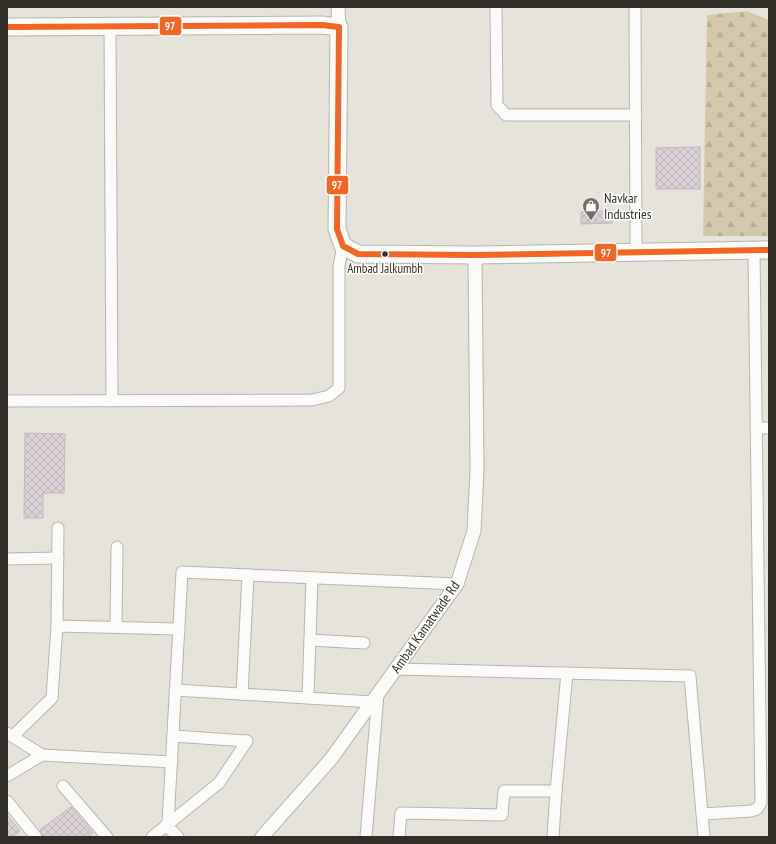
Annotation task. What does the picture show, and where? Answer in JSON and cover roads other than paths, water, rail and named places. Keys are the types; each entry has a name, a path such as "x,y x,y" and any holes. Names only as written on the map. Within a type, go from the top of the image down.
{"main road":[{"path":"7,28 314,25 339,27 337,229 343,246 358,254 636,253 762,250"}],"street":[{"path":"338,7 339,27"},
{"path":"496,7 497,105 506,115 636,115"},
{"path":"636,7 636,253"},
{"path":"110,27 112,401"},
{"path":"7,401 312,400 329,396 339,388 339,266 343,246"},
{"path":"703,814 751,811 757,809 761,803 764,629 756,428 762,250"},
{"name":"Ambad Kamatwade Rd","path":"262,837 331,759 457,584 474,531 477,470 475,254"},
{"path":"756,428 769,428"},
{"path":"58,528 57,626 52,698 10,735 42,755 172,762"},
{"path":"116,627 117,547"},
{"path":"7,559 58,558"},
{"path":"178,837 167,824 172,762 182,572 457,584"},
{"path":"242,694 248,575"},
{"path":"308,698 312,578"},
{"path":"57,626 179,629"},
{"path":"310,640 364,643"},
{"path":"396,669 690,676 704,837"},
{"path":"553,837 566,673"},
{"path":"176,690 308,698 376,698 366,837"},
{"path":"152,837 219,783 247,741 173,736"},
{"path":"7,776 42,755"},
{"path":"63,786 107,837"},
{"path":"399,837 401,812 502,815 504,790 556,791"},
{"path":"7,801 36,837"}],"place":[{"name":"Navkar Industries","path":"591,221"},
{"name":"Ambad Jalkumbh","path":"385,254"}]}
